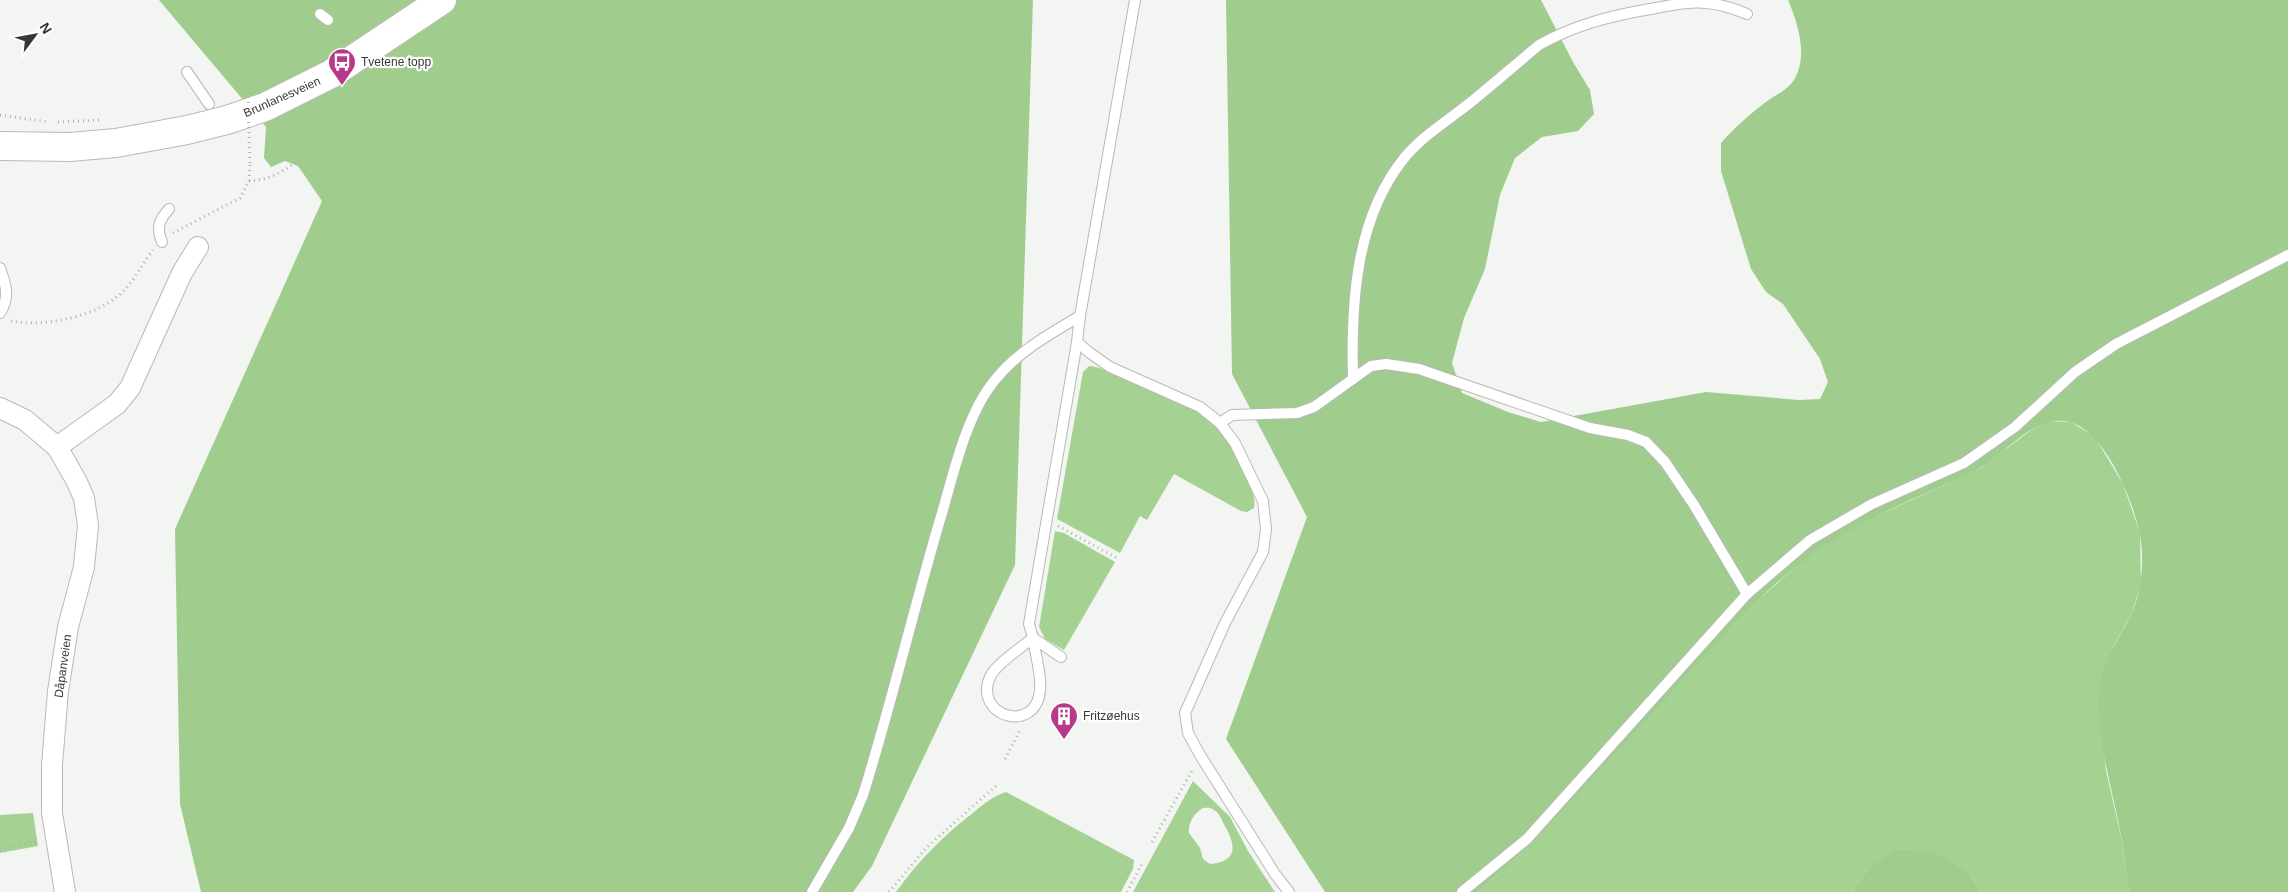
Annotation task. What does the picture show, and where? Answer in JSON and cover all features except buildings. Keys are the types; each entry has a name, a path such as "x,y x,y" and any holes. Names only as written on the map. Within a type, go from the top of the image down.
{"main road":[{"name":"Brunlanesveien","path":"0,146 70,147 116,143 187,130 227,120 265,107 301,91 332,74 438,1"},
{"name":"Brunlanesveien","path":"0,129 65,136 114,136 132,139"}],"street":[{"path":"57,447 117,404 130,388 182,273 198,247"},
{"name":"Dåpanveien","path":"0,408 26,420 57,447 84,498 88,525 84,567 68,626 58,692 52,765 52,814 65,892"}],"lane":[{"path":"1033,638 997,668 988,685 989,700 997,710 1010,717 1024,714 1033,708 1040,694 1033,638 1029,624 1135,0"},
{"path":"1353,379 1355,297 1360,260 1366,237 1378,201 1389,180 1418,144 1539,45 1577,26 1628,12 1705,2 1731,7 1746,14"},
{"path":"186,72 209,104"},
{"path":"162,242 158,231 158,224 169,210"},
{"path":"1462,892 1527,839 1747,594 1810,540 1872,504 1964,463 2015,427 2075,372 2116,344 2288,255"},
{"path":"0,268 7,291 3,316"},
{"path":"812,892 849,828 863,795 930,555 972,419 994,380 1017,358 1042,339 1080,316"},
{"path":"1077,342 1110,366 1200,407 1220,423 1238,450 1263,501 1266,529 1263,552 1225,623 1185,713 1188,733 1200,756 1275,874 1289,892"},
{"path":"1220,423 1232,415 1280,415 1297,413 1314,407 1372,366 1386,364 1419,370 1590,428 1628,436 1646,442 1670,469 1747,594"},
{"path":"1033,638 1060,657"}],"path":[{"path":"162,242 194,221 234,203 246,191 249,181 250,164 247,67 248,60 259,46 299,34 324,17 349,16 364,26"},
{"path":"249,181 263,179 281,171 305,150 309,143 311,126 301,91"},
{"path":"3,316 24,324 50,323 98,308 118,296 127,287 153,251"},
{"path":"1046,522 1062,527 1117,558"},
{"path":"1005,759 1019,734 1024,714"},
{"path":"1152,842 1200,756"},
{"path":"889,892 927,846 997,785"},
{"path":"0,849 56,839"},
{"path":"1127,892 1142,864"}],"green space":[{"path":"159,0 1033,0 1015,565 872,866 853,892 201,892 180,804 175,529 322,201 298,166 285,161 271,167 264,158 266,127"},
{"path":"1226,0 1541,0 1573,62 1590,90 1594,114 1578,131 1542,137 1515,158 1500,195 1485,269 1464,318 1452,363 1462,393 1508,412 1541,422 1706,392 1799,400 1820,399 1828,382 1820,359 1783,304 1766,292 1751,269 1721,171 1721,143 1748,116 1788,87 1797,74 1801,56 1800,37 1788,0 2288,0 2288,892 2129,892 2122,841 2105,762 2099,703 2100,683 2105,664 2132,613 2138,594 2142,573 2141,541 2130,501 2115,468 2105,452 2083,428 2070,422 2057,421 2045,423 2034,428 1976,470 1849,531 1817,551 1786,575 1730,628 1534,840 1478,892 1325,892 1226,739 1307,517 1232,374"},
{"path":"1089,366 1110,371 1160,391 1207,417 1222,433 1242,466 1252,490 1254,508 1247,512 1241,511 1174,474 1147,520 1140,516 1120,553 1057,519 1083,372"},
{"path":"2048,421 2071,422 2095,437 2123,484 2140,533 2141,584 2132,613 2113,647 2101,680 2100,711 2106,771 2122,841 2129,892 1981,892 1969,873 1869,867 1852,892 1478,892 1497,875 1749,608 1800,563 1836,537 1868,520 1981,468 2031,430"},
{"path":"1055,531 1064,533 1115,562 1064,650 1045,639 1039,627"},
{"path":"1193,781 1230,817 1248,851 1275,892 1133,892","holes":["1203,808 1211,808 1216,811 1229,833 1232,851 1226,860 1219,863 1210,864 1203,859 1200,848 1189,833 1192,819"]},
{"path":"1006,792 1134,860 1133,869 1121,892 896,892 922,859 952,830 989,801"},
{"path":"33,813 38,846 0,853 0,815"},
{"path":"1897,850 1931,851 1969,873 1981,892 1852,892 1869,867"}],"place":[{"name":"Tvetene topp","path":"342,86"},
{"name":"Fritzøehus","path":"1064,740"}]}
